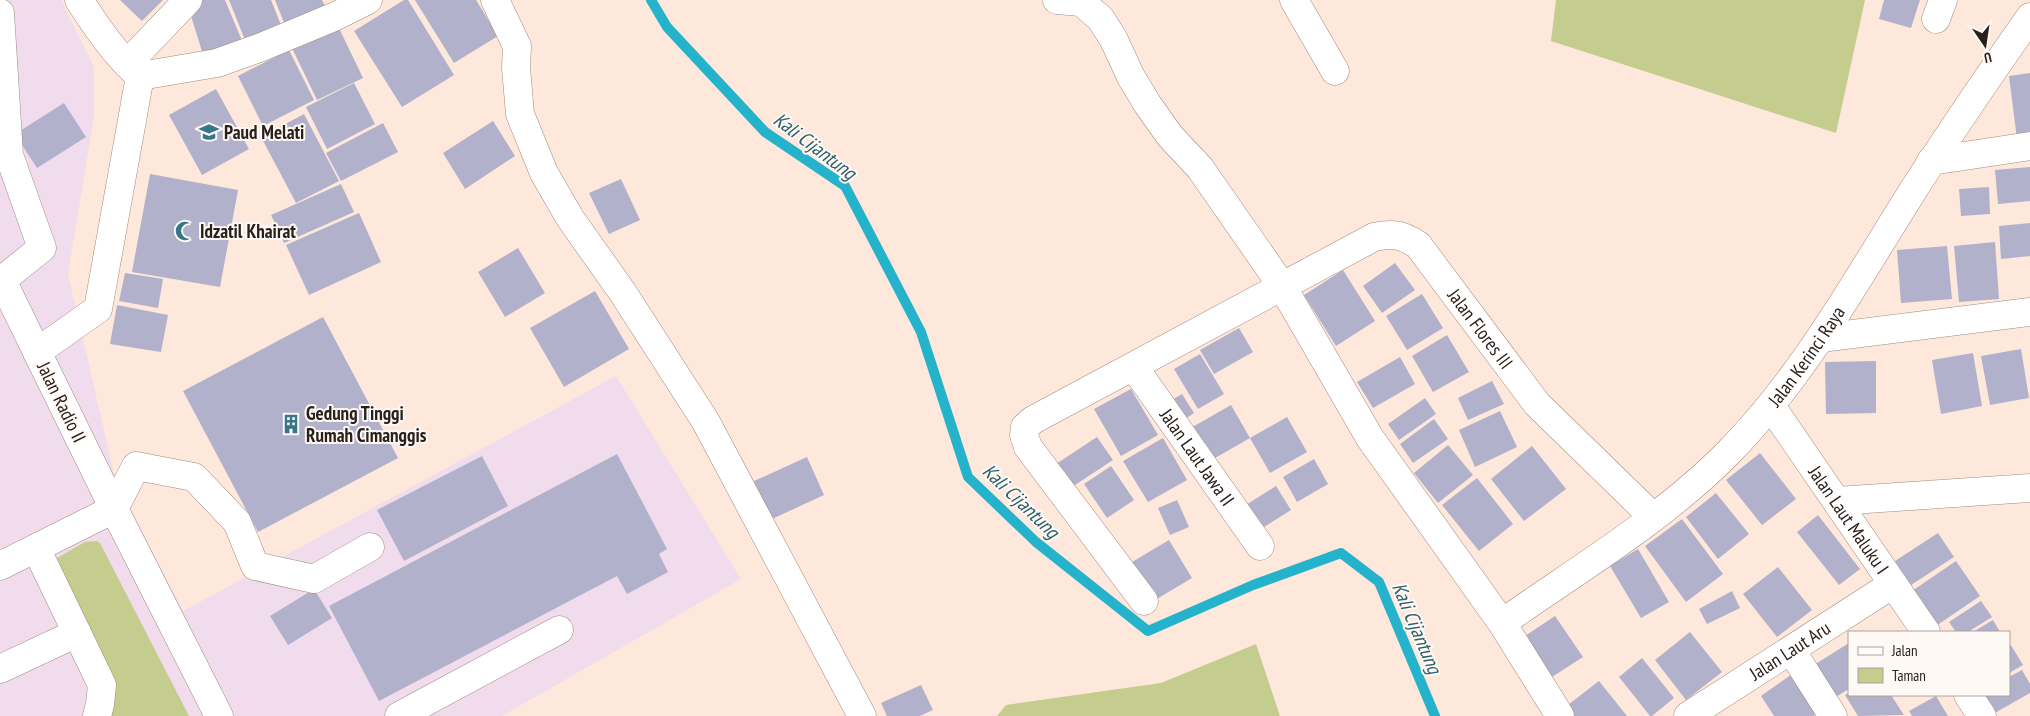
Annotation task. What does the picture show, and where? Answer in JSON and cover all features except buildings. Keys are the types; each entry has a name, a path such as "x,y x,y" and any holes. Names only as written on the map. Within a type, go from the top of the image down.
{"street":[{"path":"79,0 100,30 134,70"},
{"path":"134,70 188,0"},
{"path":"134,70 217,62 259,48 336,16 368,0"},
{"path":"495,0 517,46 516,68 520,114 544,173 570,218 623,293 706,422 862,716"},
{"path":"1057,0 1081,2 1100,18 1113,38 1131,77 1148,105 1170,136 1200,168 1282,286 1370,438 1502,623 1560,716"},
{"path":"1294,0 1335,71"},
{"path":"0,13 9,154 42,248 2,280 37,352"},
{"name":"Jalan Kerinci Raya","path":"1502,623 1653,518 1691,488 1727,454 1771,406 1820,338 1931,161 2030,17"},
{"name":"Jalan Radio II","path":"134,70 98,309 37,352 219,716"},
{"path":"1931,161 2030,146"},
{"name":"Jalan Flores III","path":"1144,601 1028,447 1024,435 1025,427 1033,420 1374,237 1392,234 1406,237 1418,244 1537,404 1653,518"},
{"path":"1820,338 2030,312"},
{"name":"Jalan Laut Jawa II","path":"1134,367 1260,546"},
{"name":"Jalan Laut Maluku I","path":"1771,406 1925,631"},
{"path":"0,566 114,509 136,466 194,477 237,522 254,566 314,579 370,547"},
{"path":"1837,502 2030,488"},
{"path":"36,548 102,685 97,716"},
{"name":"Jalan Laut Aru","path":"1692,715 1893,584"},
{"path":"399,716 559,630"},
{"path":"0,669 77,632"},
{"path":"1791,650 1833,716"},
{"path":"1969,696 1982,716"}],"shaded area":[{"path":"0,0 61,0 94,67 94,116 68,274 115,478 183,611 616,376 741,579 502,716 0,716"}],"green space":[{"path":"1556,0 1865,0 1836,133 1551,41"},
{"path":"97,541 100,543 189,716 102,716 50,562 85,542"},
{"path":"1256,644 1280,716 997,716 1006,705 1161,683"}],"waterway":[{"name":"Kali Cijantung","path":"651,0 667,27 765,132 845,186 921,332 968,477 1036,542 1148,631 1253,585 1341,553 1379,582 1435,716"}],"place":[{"name":"Paud Melati","path":"209,132"},
{"name":"Idzatil Khairat","path":"185,231"},
{"name":"Gedung Tinggi Rumah Cimanggis","path":"291,424"}]}
